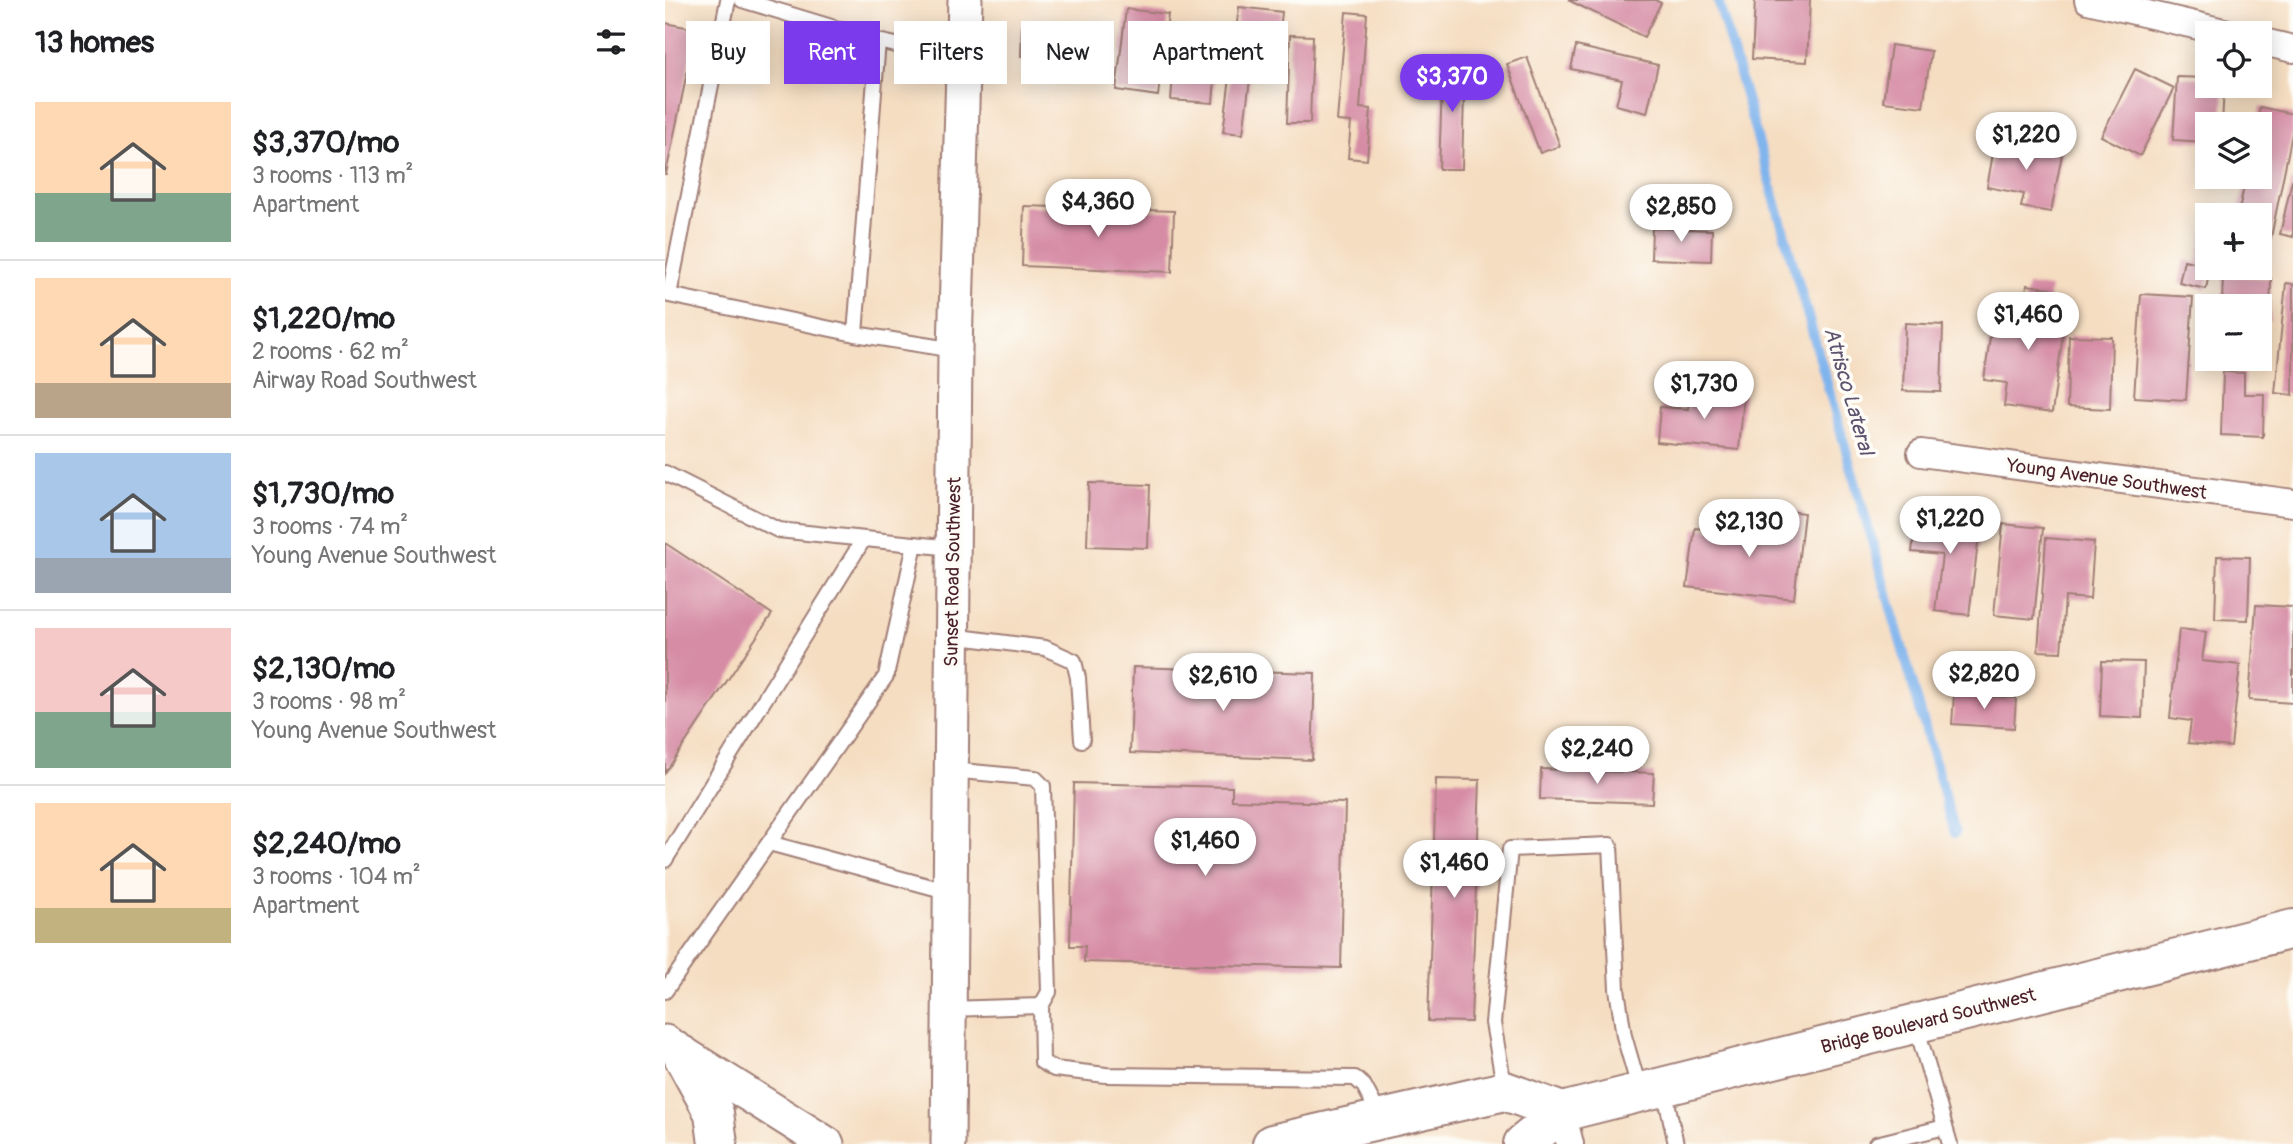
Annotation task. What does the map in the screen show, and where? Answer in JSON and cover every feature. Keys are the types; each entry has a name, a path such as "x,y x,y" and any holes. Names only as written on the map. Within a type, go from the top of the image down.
{"main road":[{"name":"Bridge Boulevard Southwest","path":"1523,1144 1566,1128 1652,1089 2293,929"},
{"path":"674,1049 714,1113 718,1144"},
{"path":"1272,1144 1504,1091 1566,1128"}],"street":[{"name":"Sunset Road Southwest","path":"964,0 964,21"},
{"path":"2088,0 2195,25"},
{"path":"2272,44 2293,49"},
{"name":"Sunset Road Southwest","path":"948,1144 952,548 962,84"},
{"name":"Young Avenue Southwest","path":"1921,453 2293,503"},
{"path":"674,1049 827,1144"}],"lane":[{"path":"727,0 669,295 855,334 955,350"},
{"path":"742,0 812,21"},
{"path":"855,334 875,84"},
{"path":"665,473 778,530 952,548"},
{"path":"665,860 863,540"},
{"path":"665,991 886,676 915,544"},
{"path":"952,636 1045,648 1074,661 1078,678 1082,740"},
{"path":"951,770 1035,778 1043,786 1049,992 1041,1006 1042,1062 1054,1069 1106,1075 1355,1078 1364,1086 1382,1119"},
{"path":"769,843 950,892"},
{"path":"1504,1091 1493,1023 1510,849 1610,845 1617,989 1624,1036 1652,1089 1676,1144"},
{"path":"949,1009 1041,1006"},
{"path":"1916,1023 1950,1144"},
{"path":"1876,1144 1945,1127"}],"building":[{"path":"1568,0 1655,0 1661,3 1644,37"},
{"path":"1755,0 1810,0 1807,62 1752,59"},
{"path":"1239,7 1282,12 1281,21 1237,21"},
{"path":"1126,9 1168,14 1167,21 1128,21 1128,84 1159,84 1158,96 1116,90"},
{"path":"1346,12 1367,14 1360,108 1371,109 1367,160 1348,158 1351,122 1337,121"},
{"path":"665,23 686,27 686,77 665,174"},
{"path":"1290,35 1313,36 1310,123 1287,123"},
{"path":"1891,45 1931,51 1923,107 1883,102"},
{"path":"1576,46 1658,65 1647,113 1616,105 1622,80 1571,69"},
{"path":"1527,57 1560,146 1540,153 1507,64"},
{"path":"1443,58 1465,59 1462,169 1439,169"},
{"path":"2135,69 2174,88 2140,156 2101,136"},
{"path":"2177,77 2195,78 2195,98 2223,98 2223,112 2195,112 2195,141 2173,140"},
{"path":"1172,84 1215,84 1213,103 1171,100"},
{"path":"1229,84 1249,84 1243,134 1223,132"},
{"path":"2260,107 2293,114 2293,129 2272,233 2272,203 2241,203 2243,189 2272,189 2272,112 2259,112"},
{"path":"1996,137 2063,149 2051,212 2021,207 2024,194 1987,187"},
{"path":"2293,180 2293,237 2280,234"},
{"path":"1024,206 1174,211 1172,272 1022,266"},
{"path":"1652,228 1712,230 1711,261 1651,259"},
{"path":"2184,260 2195,263 2195,280 2208,280 2206,289 2179,283"},
{"path":"2223,280 2271,280 2271,294 2222,294"},
{"path":"2286,283 2293,284 2293,395 2275,393"},
{"path":"2027,285 2050,288 2048,303 2067,305 2052,413 2004,406 2007,383 1984,380 1993,315 2022,318"},
{"path":"2141,294 2193,297 2186,400 2134,397"},
{"path":"1905,323 1943,325 1941,392 1903,391"},
{"path":"2069,336 2112,337 2110,409 2067,407"},
{"path":"2223,372 2244,373 2244,394 2264,394 2263,437 2221,435"},
{"path":"1690,389 1744,394 1739,450 1657,442 1660,407 1688,409"},
{"path":"1089,483 1150,485 1148,548 1087,546"},
{"path":"1774,509 1804,513 1794,599 1687,587 1695,528 1771,537"},
{"path":"1917,511 1981,519 1969,615 1935,611 1942,555 1912,552"},
{"path":"2003,524 2043,528 2034,619 1994,615"},
{"path":"2046,538 2094,542 2090,599 2065,597 2061,652 2038,651"},
{"path":"665,543 772,614 665,773"},
{"path":"2217,556 2250,557 2248,620 2215,619"},
{"path":"2256,605 2293,607 2293,703 2249,700"},
{"path":"2179,629 2206,632 2202,661 2240,665 2231,747 2188,743 2191,721 2170,718"},
{"path":"2102,661 2144,662 2142,718 2100,716"},
{"path":"1133,667 1315,673 1312,760 1130,753"},
{"path":"1954,694 2016,698 2014,728 1952,724"},
{"path":"1541,769 1654,773 1652,803 1540,799"},
{"path":"1436,779 1480,780 1471,1022 1428,1021"},
{"path":"1074,783 1232,787 1232,800 1345,803 1341,968 1084,962 1085,946 1070,946"}],"waterway":[{"name":"Atrisco Lateral","path":"1718,0 1955,833"}]}
